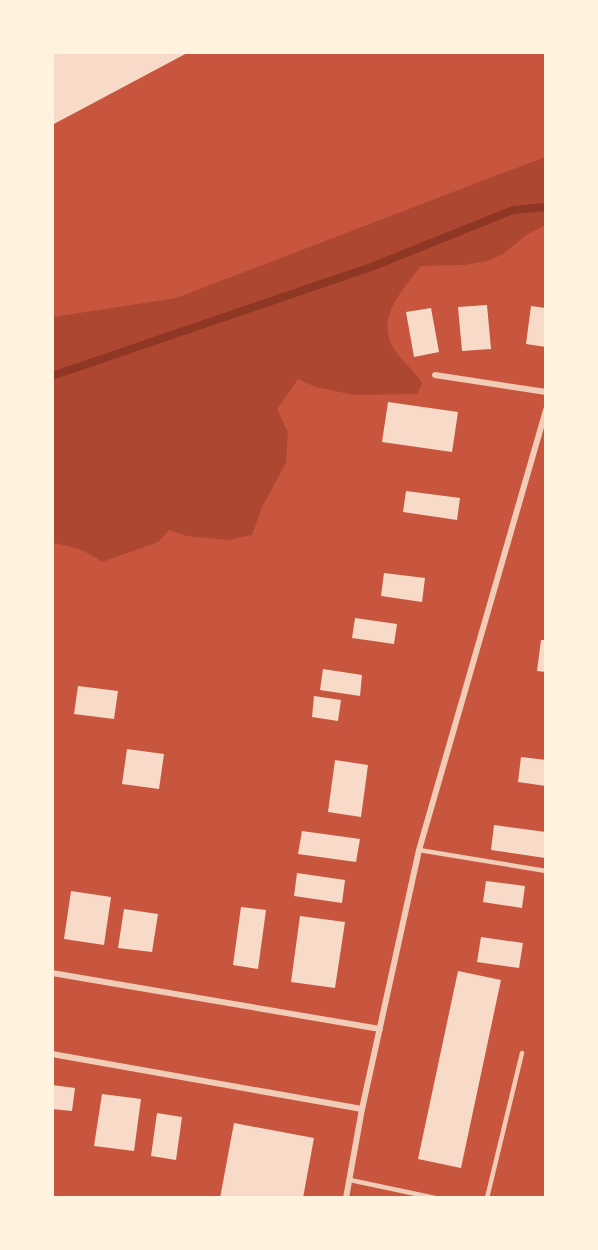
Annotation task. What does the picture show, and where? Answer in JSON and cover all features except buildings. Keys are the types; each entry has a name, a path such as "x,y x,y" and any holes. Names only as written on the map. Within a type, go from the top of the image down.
{"street":[{"path":"435,375 546,392"},
{"path":"346,1197 362,1109 419,850 546,410"},
{"path":"52,973 380,1029"},
{"path":"52,1054 362,1109"}],"lane":[{"path":"419,850 546,871"},
{"path":"488,1197 522,1053"},
{"path":"350,1180 435,1197"}],"shaded area":[{"path":"545,157 545,225 525,236 503,254 488,261 464,265 421,266 394,304 389,314 388,336 396,352 422,383 417,394 354,395 316,387 298,379 277,409 288,432 286,463 262,507 252,535 228,540 187,536 169,530 158,542 102,562 79,549 53,543 53,317 176,298"}],"waterway":[{"path":"52,376 374,266 513,210 546,207"}]}
